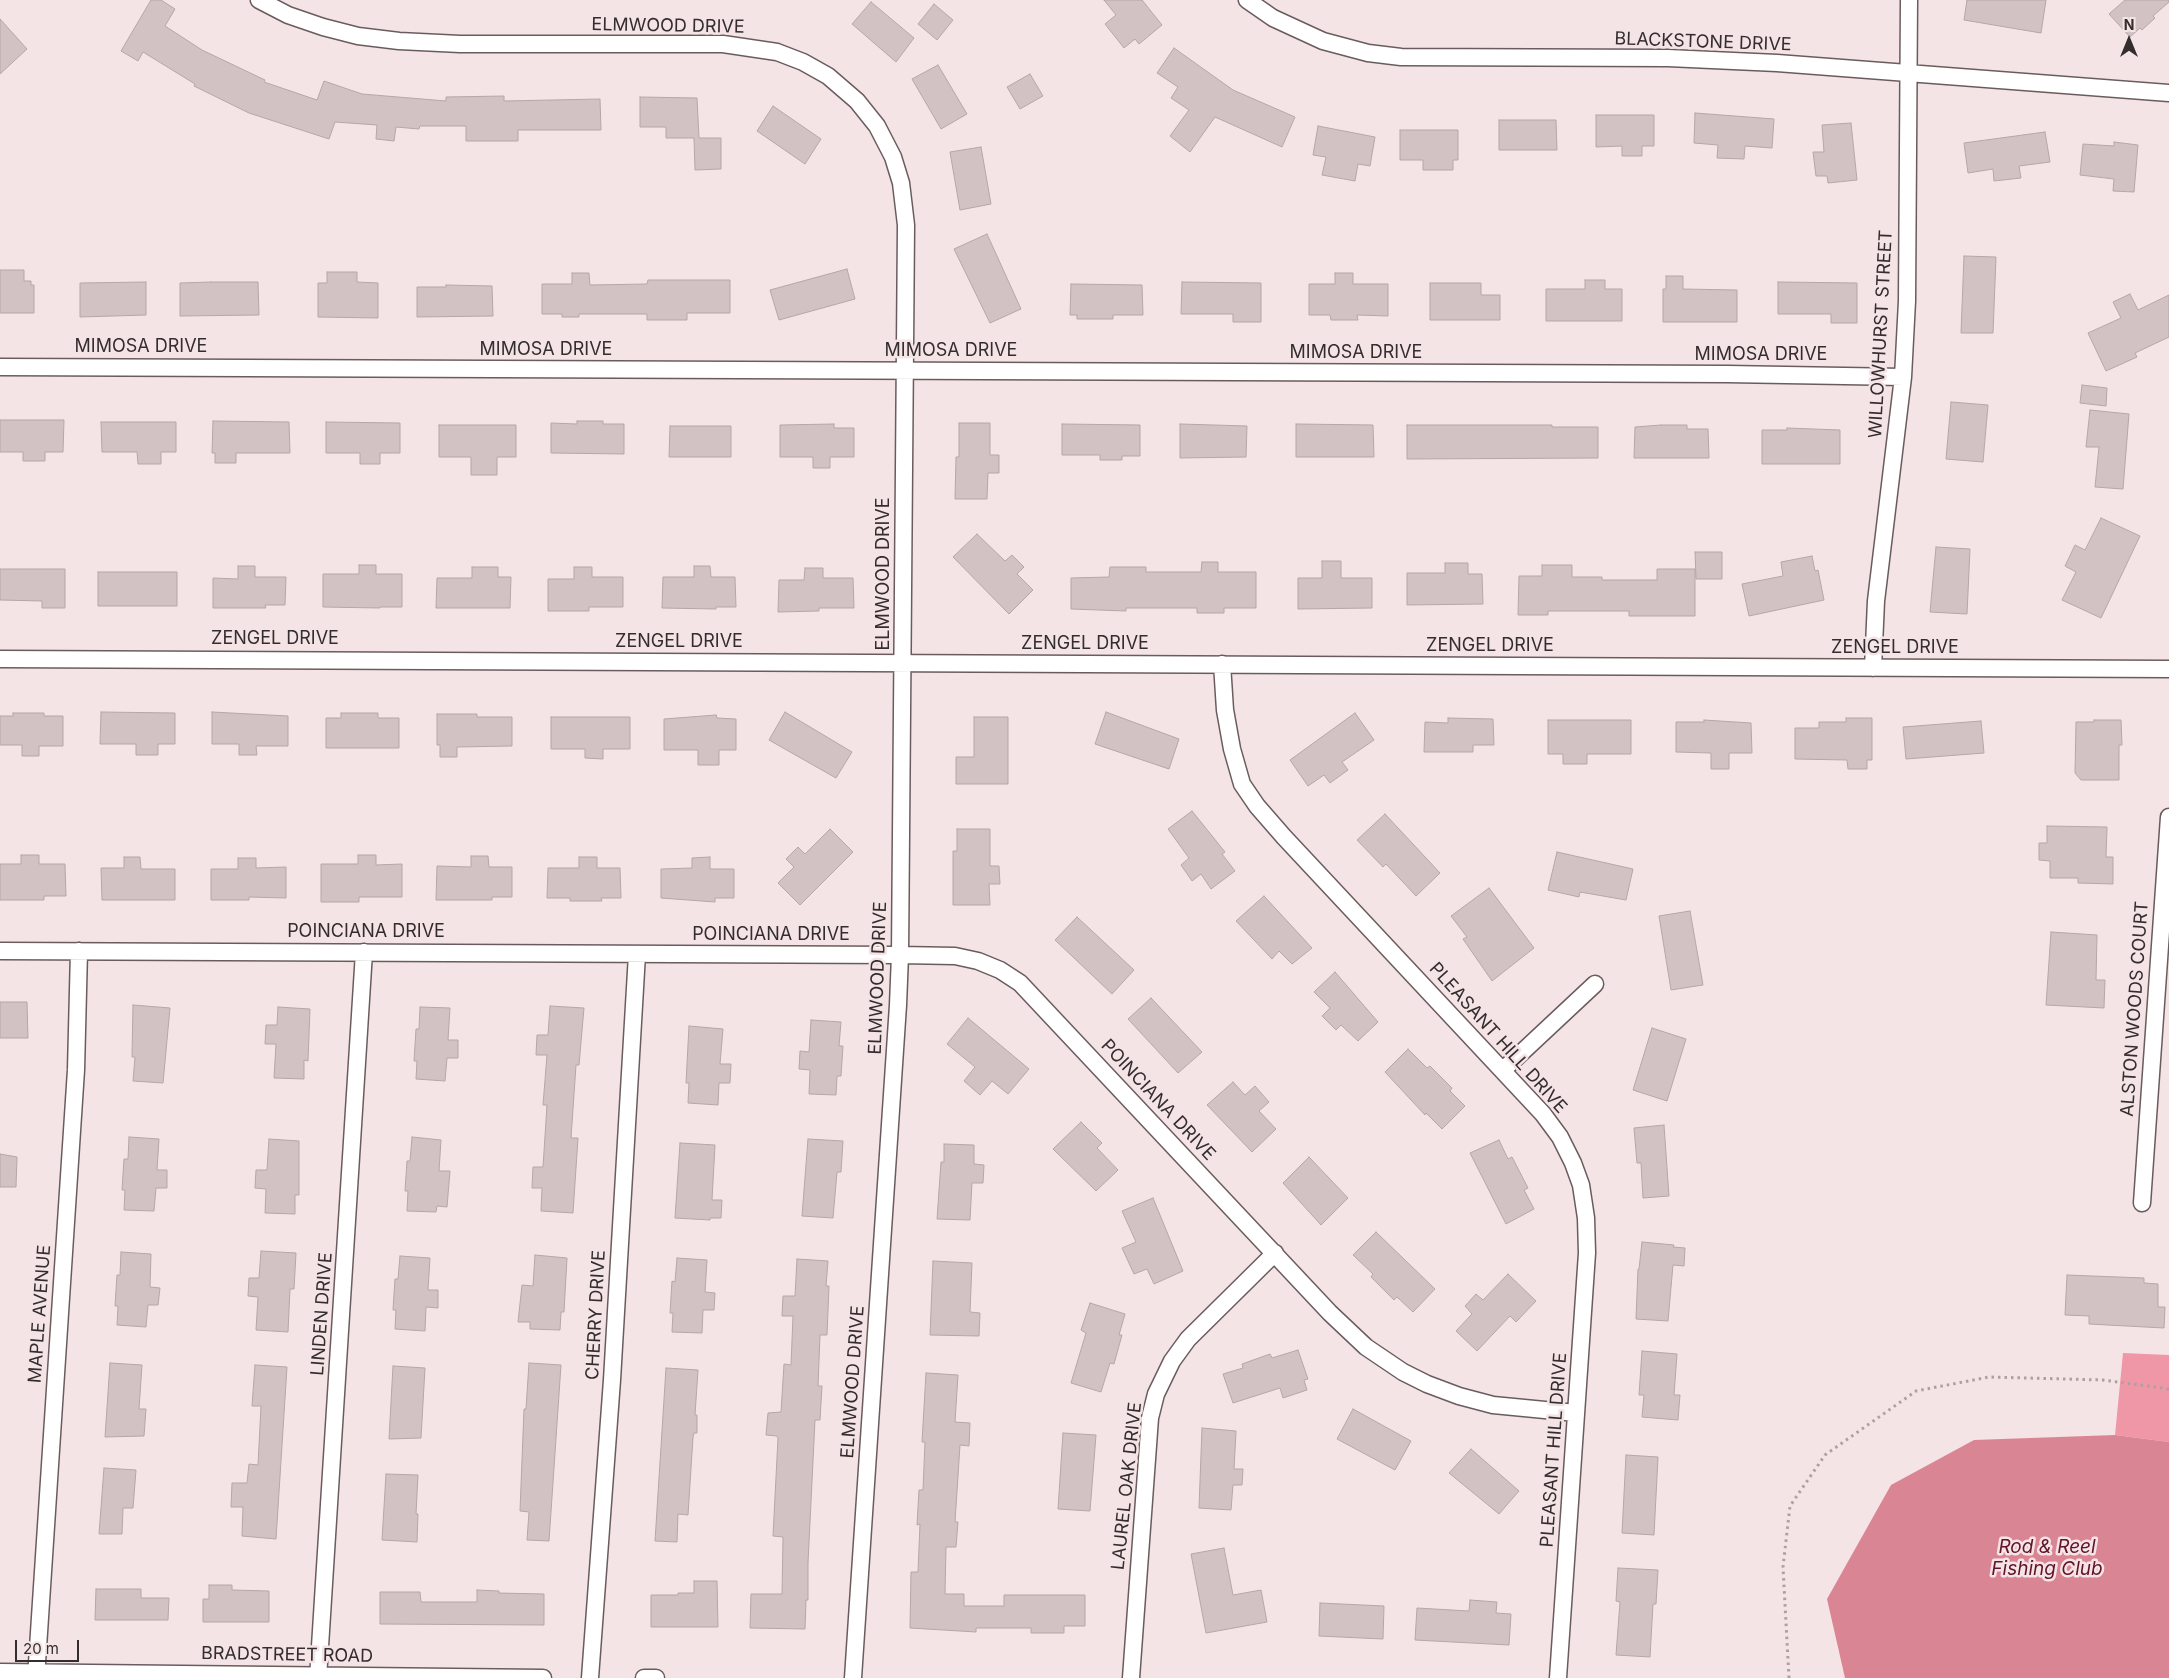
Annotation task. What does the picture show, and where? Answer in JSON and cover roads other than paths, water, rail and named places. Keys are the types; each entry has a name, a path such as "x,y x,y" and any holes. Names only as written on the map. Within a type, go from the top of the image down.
{"street":[{"name":"ELMWOOD DRIVE","path":"259,0 288,15 323,27 358,36 399,41 460,44 724,44 777,52 803,62 828,76 857,101 877,126 894,157 901,182 906,225 900,955 896,1042 853,1678"},
{"name":"BLACKSTONE DRIVE","path":"1247,0 1274,18 1322,41 1368,54 1401,57 1668,58 1777,63 2169,94"},
{"name":"WILLOWHURST STREET","path":"1873,668 1876,601 1903,377 1906,301 1909,0"},
{"name":"MIMOSA DRIVE","path":"0,367 1755,374 1903,377"},
{"name":"ZENGEL DRIVE","path":"0,659 2169,669"},
{"name":"PLEASANT HILL DRIVE","path":"1222,664 1225,710 1232,749 1242,784 1257,806 1543,1114 1560,1138 1573,1163 1580,1185 1586,1218 1586,1253 1558,1678"},
{"name":"ALSTON WOODS COURT","path":"2142,1203 2169,817"},
{"name":"POINCIANA DRIVE","path":"0,951 900,955 955,956 978,961 1000,970 1020,983 1330,1313 1366,1347 1396,1368 1427,1384 1459,1396 1493,1404 1576,1413"},
{"name":"MAPLE AVENUE","path":"36,1675 76,1070 79,951"},
{"name":"LINDEN DRIVE","path":"318,1676 364,952"},
{"name":"CHERRY DRIVE","path":"590,1678 612,1380 637,954"},
{"path":"1503,1070 1595,984"},
{"name":"LAUREL OAK DRIVE","path":"1131,1678 1150,1418 1156,1394 1172,1361 1188,1339 1274,1253"},
{"name":"BRADSTREET ROAD","path":"0,1672 36,1675 543,1678"},
{"path":"644,1678 656,1678"}],"water":[{"name":"Rod & Reel Fishing Club","path":"2115,1435 2169,1442 2169,1678 1845,1678 1827,1599 1891,1485 1974,1440"}]}
